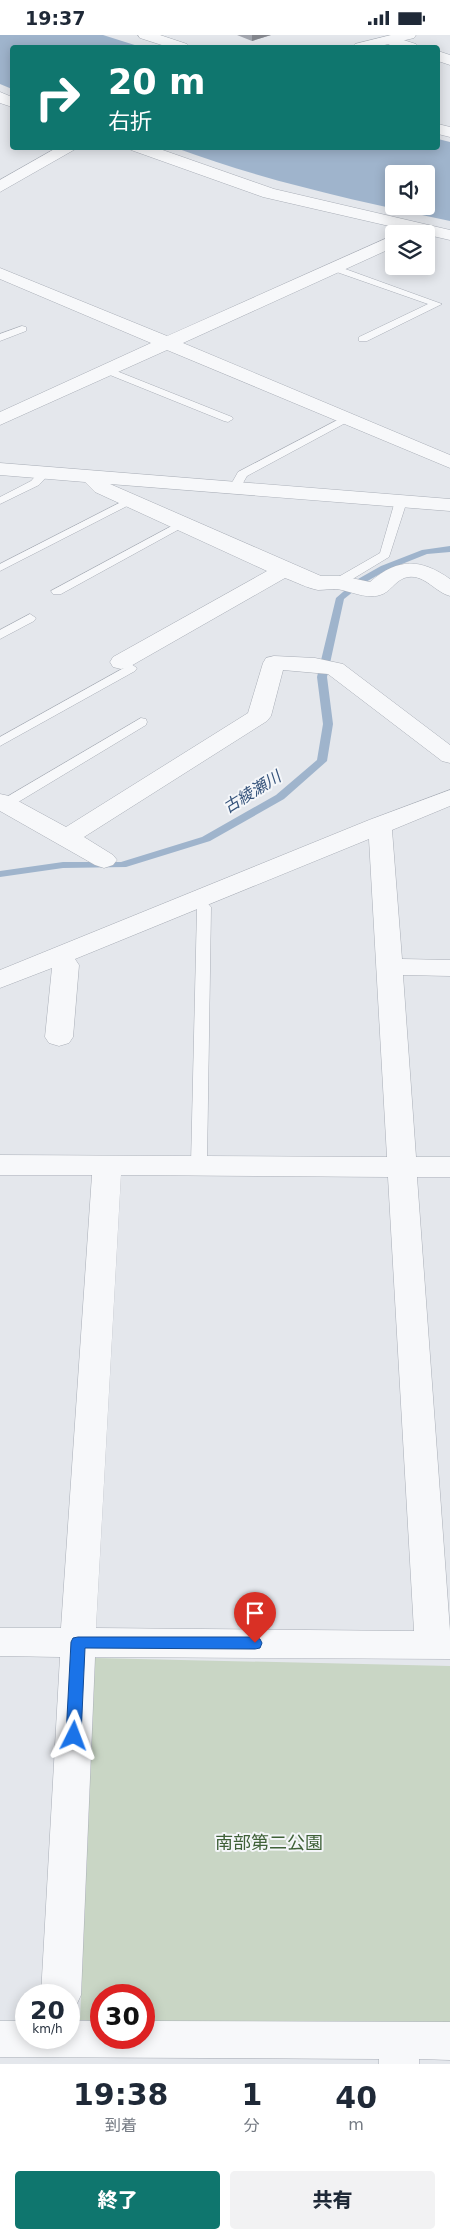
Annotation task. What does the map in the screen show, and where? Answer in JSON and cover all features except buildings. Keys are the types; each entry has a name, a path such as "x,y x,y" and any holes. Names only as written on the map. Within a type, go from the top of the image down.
{"street":[{"path":"145,35 176,45"},
{"path":"369,45 409,35"},
{"path":"392,40 406,45"},
{"path":"0,187 66,150"},
{"path":"146,150 270,193 390,225"},
{"path":"435,233 450,235"},
{"path":"0,419 385,244"},
{"path":"0,273 450,461"},
{"path":"0,469 450,505"},
{"path":"91,477 102,488 129,501 284,570 318,583 376,589 392,575 407,570 426,572 450,589"},
{"path":"126,665 284,570"},
{"path":"334,669 357,661"},
{"path":"67,837 259,716 274,663 315,665 334,669 450,756"},
{"path":"0,979 450,797"},
{"path":"2,804 67,837 104,860"},
{"path":"0,1642 441,1644 401,1167 381,837 378,825"},
{"path":"57,956 66,965 58,1037"},
{"path":"388,967 450,968"},
{"path":"0,1165 107,1166 199,1164 450,1167"},
{"path":"62,1984 78,1642 107,1166"},
{"path":"0,2039 15,2039"},
{"path":"80,2040 398,2052 450,2041"}],"lane":[{"path":"334,268 437,304 363,339"},
{"path":"0,338 22,329"},
{"path":"109,371 228,419"},
{"path":"235,488 242,474 347,418"},
{"path":"0,501 36,483 44,473"},
{"path":"2,568 129,501"},
{"path":"347,585 370,561 385,555 401,501"},
{"path":"58,591 181,524"},
{"path":"0,635 30,619"},
{"path":"0,742 126,665"},
{"path":"2,804 141,722"},
{"path":"196,899 204,907 199,1164"}],"green space":[{"name":"南部第二公園","path":"95,1658 450,1666 450,2025 155,2021 155,1984 90,1984 90,2020 80,2020"}],"water":[{"path":"0,35 103,35 135,45 10,45 10,88 0,84"},
{"path":"440,140 450,142 450,221 423,215 435,215 435,165 385,165 385,207 243,171 182,150 440,150"}],"waterway":[{"name":"古綾瀬川","path":"0,874 63,865 122,865 206,839 280,797 322,761 328,724 322,677 340,598 361,581 384,568 425,552 450,549"}],"route":[{"path":"74,1736 78,1642 255,1643"}]}
